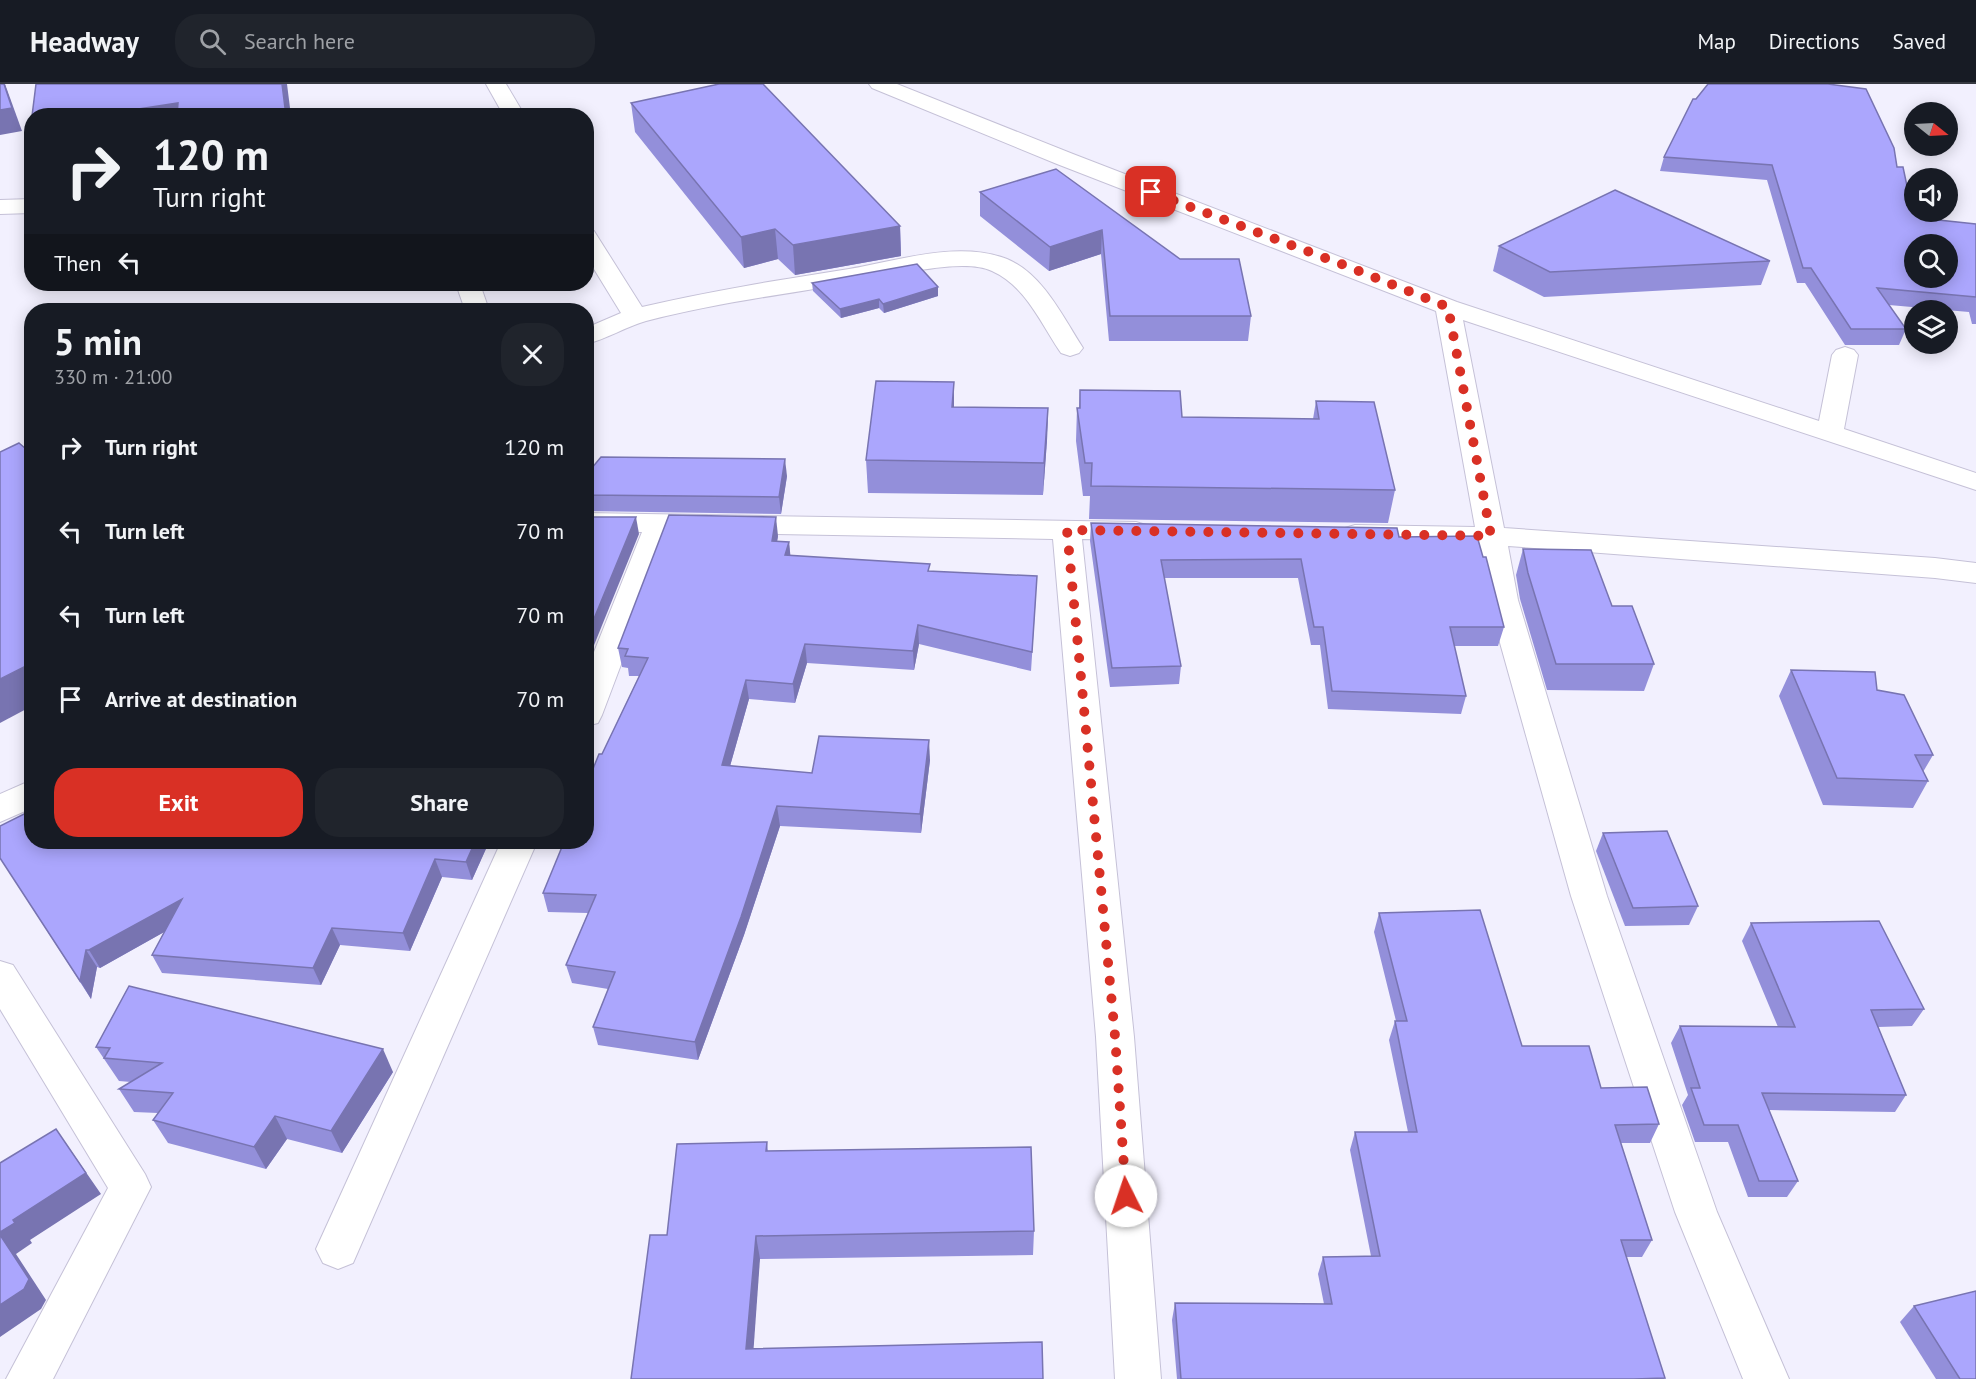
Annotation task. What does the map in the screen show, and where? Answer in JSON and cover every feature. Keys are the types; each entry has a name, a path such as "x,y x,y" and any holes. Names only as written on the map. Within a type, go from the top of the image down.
{"street":[{"path":"496,84 510,108"},
{"path":"879,84 1448,307 1976,482"},
{"path":"0,207 24,206"},
{"path":"594,249 635,316"},
{"path":"594,334 635,316 774,288 927,264 978,260 996,264 1014,272 1027,284 1070,348"},
{"path":"1448,307 1503,600 1589,896 1696,1212 1766,1379"},
{"path":"1830,434 1845,355"},
{"path":"594,522 1161,531"},
{"path":"594,694 660,523"},
{"path":"1067,530 1115,1036 1138,1379"},
{"path":"1326,534 1491,536 1912,566 1976,573"},
{"path":"0,809 24,796"},
{"path":"338,1249 516,849"},
{"path":"0,976 130,1187 29,1379"}],"building":[{"path":"0,84 4,84 12,108 0,110"},
{"path":"36,84 282,84 285,108 178,108 178,103 145,108 33,108"},
{"path":"719,84 763,84 900,226 793,245 775,229 741,237 631,103"},
{"path":"1708,84 1828,84 1866,89 1894,148 1897,167 1903,167 1904,222 1976,224 1976,297 1877,288 1904,329 1851,329 1811,268 1803,268 1772,165 1664,157 1693,99 1696,99"},
{"path":"1056,169 1180,259 1239,259 1251,316 1110,316 1102,230 1050,247 980,192"},
{"path":"1615,190 1770,261 1550,272 1499,246"},
{"path":"917,264 938,287 883,304 879,299 840,309 812,283"},
{"path":"876,381 954,382 952,407 1048,408 1044,463 866,460"},
{"path":"1080,390 1180,391 1182,417 1319,419 1316,401 1374,402 1395,490 1091,486 1092,463 1085,463 1077,408 1080,408"},
{"path":"19,443 24,447 24,667 0,679 0,452"},
{"path":"601,457 785,459 779,497 594,495 594,465"},
{"path":"669,515 776,517 772,541 789,542 785,555 930,564 928,571 1037,576 1032,652 918,625 913,651 805,644 793,684 746,680 722,765 812,773 819,736 929,740 920,814 777,806 741,917 695,1042 593,1027 615,972 566,965 596,895 543,893 561,849 594,849 594,766 648,658 625,656 628,649 618,648"},
{"path":"594,517 636,517 594,619"},
{"path":"1091,523 1397,528 1399,537 1477,536 1483,557 1486,557 1504,627 1450,627 1466,696 1332,691 1323,627 1314,627 1301,559 1161,560 1181,666 1112,668"},
{"path":"1523,549 1591,550 1612,606 1632,606 1654,664 1556,664 1528,573"},
{"path":"1791,670 1875,672 1877,690 1904,695 1933,755 1915,755 1928,781 1837,778"},
{"path":"24,814 24,849 472,849 466,862 435,859 403,933 332,928 313,968 152,955 182,899 86,950 80,981 0,858 0,826"},
{"path":"1667,831 1698,906 1633,908 1603,833"},
{"path":"1480,910 1522,1046 1589,1046 1601,1088 1647,1087 1659,1124 1615,1125 1652,1240 1621,1240 1665,1378 1181,1379 1175,1303 1332,1304 1323,1257 1380,1256 1355,1132 1417,1132 1395,1021 1407,1021 1379,913"},
{"path":"1879,921 1924,1009 1871,1010 1906,1095 1762,1093 1798,1181 1759,1181 1738,1125 1704,1125 1691,1088 1700,1088 1680,1026 1795,1027 1751,923"},
{"path":"129,986 383,1049 331,1131 275,1116 254,1147 153,1120 173,1093 119,1089 162,1063 104,1058 110,1048 96,1047"},
{"path":"56,1129 86,1173 13,1220 15,1223 0,1232 0,1163"},
{"path":"767,1142 766,1151 1031,1147 1034,1231 756,1236 746,1349 1042,1342 1043,1379 631,1379 650,1235 667,1235 677,1144"},
{"path":"0,1235 29,1279 24,1289 0,1305"},
{"path":"1976,1291 1976,1379 1960,1379 1914,1306"}],"route":[{"path":"1126,1196 1115,1036 1067,530 1491,536 1448,307 1151,192"}]}
